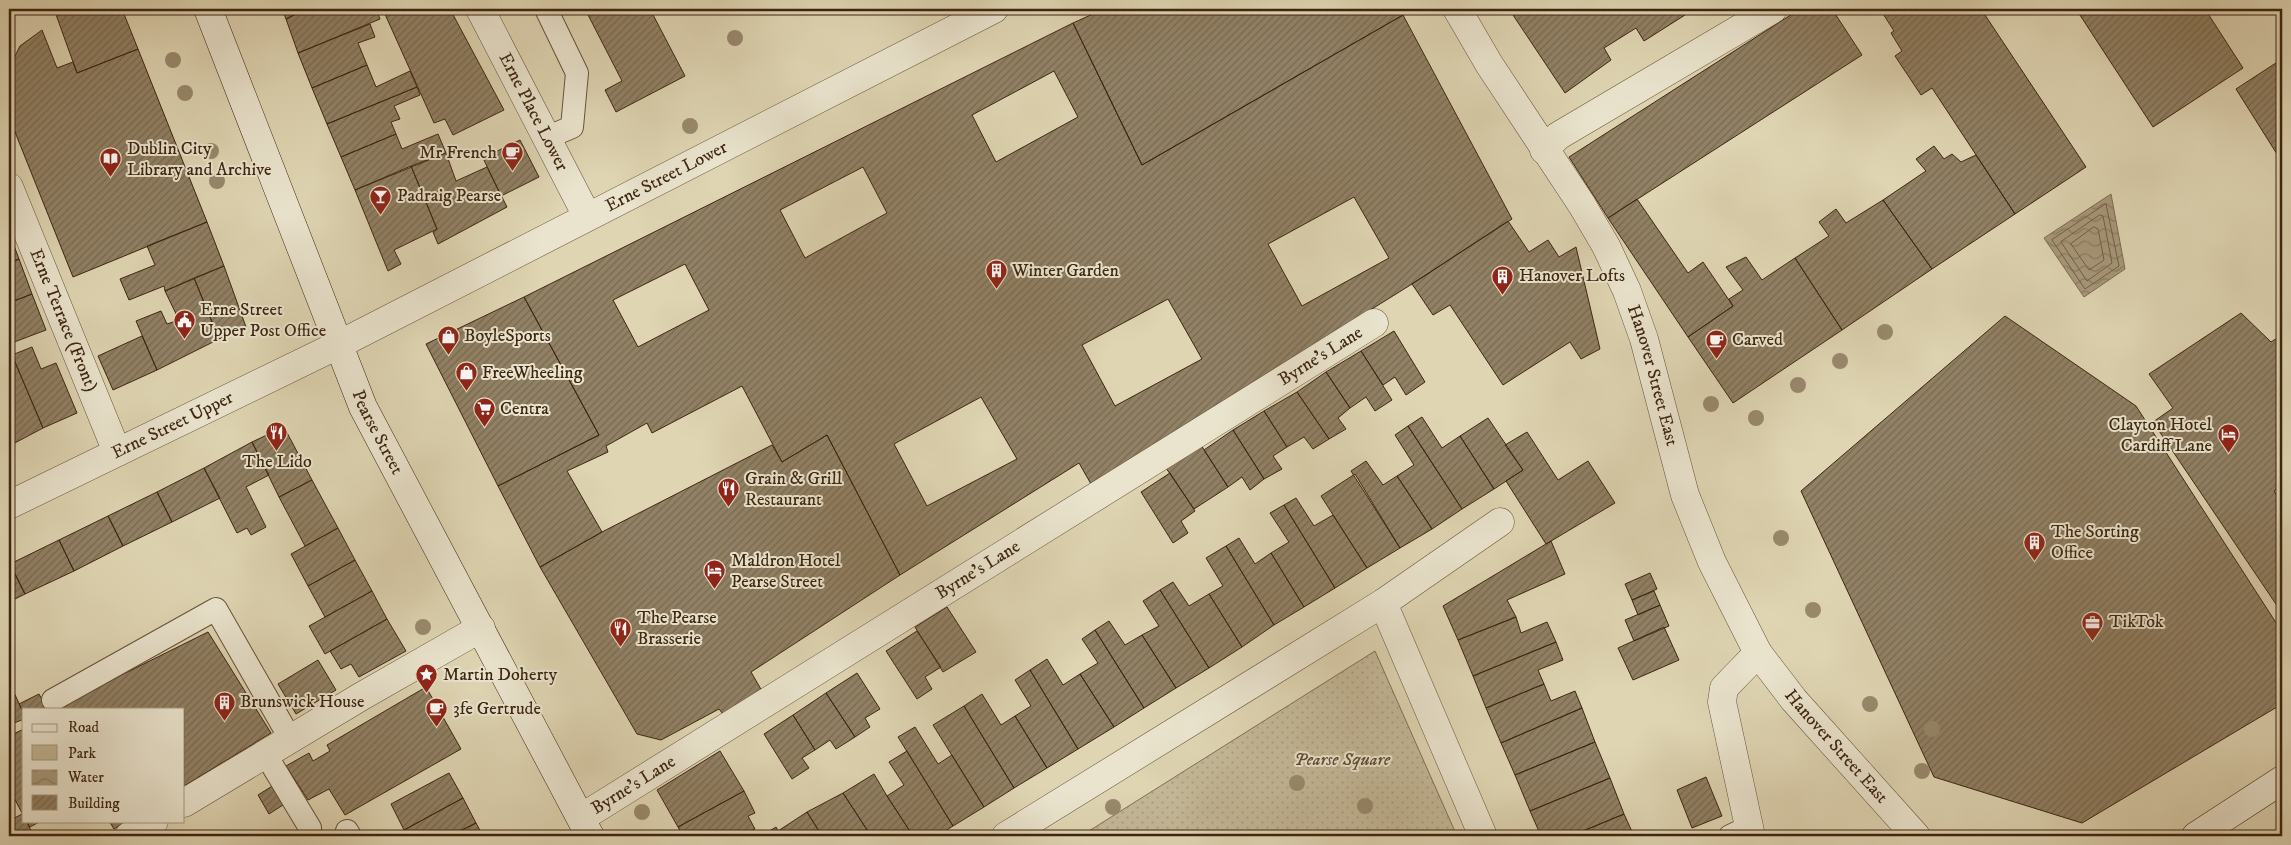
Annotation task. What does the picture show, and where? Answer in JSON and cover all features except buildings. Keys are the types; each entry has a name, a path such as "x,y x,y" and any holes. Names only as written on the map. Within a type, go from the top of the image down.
{"street":[{"name":"Pearse Street","path":"208,9 363,407 585,827"},
{"name":"Erne Place Lower","path":"480,9 587,216"},
{"name":"Erne Street Lower","path":"338,345 994,9"},
{"name":"Hanover Street East","path":"1458,9 1489,64 1582,205 1606,246 1627,291 1644,339 1685,495 1712,562 1758,653 1794,700 1916,836"},
{"path":"1544,150 1558,136 1773,9"},
{"name":"Erne Terrace (Front)","path":"9,188 117,452"},
{"name":"Byrne's Lane","path":"585,827 1374,322"},
{"name":"Erne Street Upper","path":"9,505 338,345"},
{"path":"1006,836 1383,603 1500,522"},
{"path":"1383,603 1483,836"},
{"path":"185,802 481,628"},
{"path":"1743,833 1722,702 1724,688 1758,653"},
{"path":"2196,836 2282,780"},
{"path":"129,836 152,822"}],"lane":[{"path":"546,9 577,72 572,127 546,138"},
{"path":"53,700 216,609 291,740"},
{"path":"266,755 310,828"}],"green space":[{"name":"Pearse Square","path":"1375,651 1457,836 1081,836"}],"water":[{"path":"2111,194 2125,269 2084,297 2044,238"}],"place":[{"name":"Mr French","path":"513,172"},
{"name":"Dublin City Library and Archive","path":"111,178"},
{"name":"Padraig Pearse","path":"381,215"},
{"name":"Winter Garden","path":"996,290"},
{"name":"Hanover Lofts","path":"1503,295"},
{"name":"Erne Street Upper Post Office","path":"184,339"},
{"name":"BoyleSports","path":"448,355"},
{"name":"Carved","path":"1716,359"},
{"name":"FreeWheeling","path":"466,392"},
{"name":"Centra","path":"484,428"},
{"name":"The Lido","path":"277,451"},
{"name":"Clayton Hotel Cardiff Lane","path":"2228,454"},
{"name":"Grain & Grill Restaurant","path":"729,508"},
{"name":"The Sorting Office","path":"2035,561"},
{"name":"Maldron Hotel Pearse Street","path":"715,590"},
{"name":"TikTok","path":"2093,641"},
{"name":"The Pearse Brasserie","path":"621,647"},
{"name":"Martin Doherty","path":"427,694"},
{"name":"Brunswick House","path":"224,721"},
{"name":"3fe Gertrude","path":"437,728"}]}
